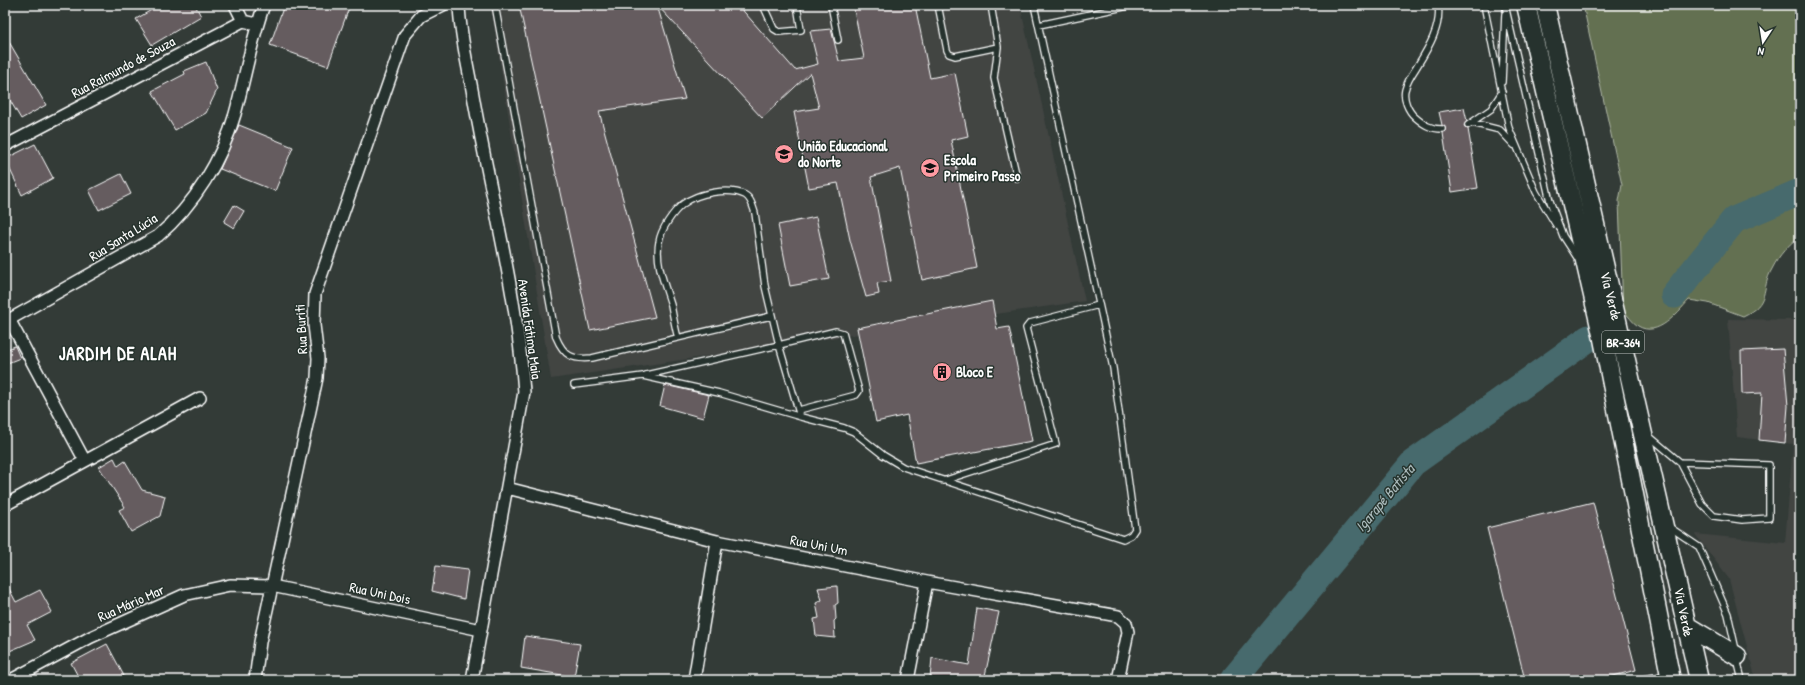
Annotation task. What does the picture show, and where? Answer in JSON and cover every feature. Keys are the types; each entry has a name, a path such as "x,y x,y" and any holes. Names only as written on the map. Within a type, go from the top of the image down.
{"main road":[{"name":"Via Verde","path":"1526,5 1603,339 1671,678"},
{"name":"Via Verde","path":"1545,5 1603,267 1644,431 1699,680"},
{"path":"1687,626 1737,656"}],"street":[{"path":"235,5 243,21 257,24"},
{"name":"Rua Santa Lúcia","path":"7,320 158,236 183,212 205,180 221,151 234,116 257,24 264,5"},
{"name":"Rua Buriti","path":"255,680 260,642 317,378 318,358 314,325 315,294 405,35 421,16 443,5"},
{"name":"Avenida Fátima Maia","path":"458,5 477,117 502,238 522,362 524,392 472,680"},
{"name":"Rua Raimundo de Souza","path":"5,146 243,21"},
{"path":"7,320 85,461"},
{"path":"5,505 200,398"},
{"name":"Rua Uni Um","path":"507,488 717,541 926,582 1118,616 1126,623 1128,632 1118,680"},
{"path":"694,680 717,541"},
{"path":"908,680 926,582"},
{"name":"Rua Mário Mar","path":"11,680 91,637 184,595 230,585 272,586"},
{"name":"Rua Uni Dois","path":"272,586 481,630"}],"lane":[{"path":"495,5 556,337 560,348 567,354 577,359 592,358 771,316"},
{"path":"763,5 774,29 778,32 802,30 797,5"},
{"path":"831,5 838,40"},
{"path":"938,5 947,50 950,54 955,56 998,47"},
{"path":"991,5 998,47 994,78 1017,178"},
{"path":"643,376 719,393 844,428 854,432 893,462 943,481 1123,539 1131,535 1135,528 1113,368 1034,5"},
{"path":"1038,25 1133,5"},
{"path":"1438,5 1437,25 1431,41 1405,90 1405,102 1412,114 1423,124 1432,129 1442,129"},
{"path":"1484,5 1502,94 1504,112 1516,147 1536,192 1587,273"},
{"path":"1505,6 1502,94 1491,109 1470,124 1500,130 1516,147"},
{"path":"1505,6 1542,170 1550,201 1563,236"},
{"path":"678,338 658,251 663,231 676,210 683,204 698,197 723,192 734,192 746,196 756,213 765,286 771,316 801,417"},
{"path":"943,481 1056,444 1026,328 1030,323 1099,305"},
{"path":"574,385 643,376 836,331 843,332 858,393 856,395 799,410"},
{"path":"1644,431 1680,462 1702,504 1714,516 1742,520 1769,518 1769,464 1680,462"},
{"path":"1664,524 1699,547 1728,614 1742,680"},
{"path":"1637,680 1671,678"}],"shaded area":[{"name":"União Educacional do Norte","path":"498,5 1020,5 1085,301 551,379 491,7"},
{"path":"1728,319 1800,320 1800,680 1756,680 1729,579 1695,534 1785,543 1793,444 1737,437"}],"green space":[{"path":"1583,5 1800,5 1800,236 1784,251 1775,264 1768,277 1764,296 1758,306 1743,316 1708,303 1689,300 1673,317 1660,326 1653,329 1645,329 1638,326 1623,310 1619,201 1622,185"}],"building":[{"path":"160,5 195,5 201,16 152,45 136,19"},
{"path":"284,5 350,5 328,66 270,45"},
{"path":"519,5 657,5 685,99 599,111 655,317 590,330"},
{"path":"657,5 738,5 795,70 818,64 810,31 831,29 839,61 864,58 853,5 915,5 930,78 955,73 968,136 951,140 977,268 922,280 900,168 871,177 891,281 877,283 879,294 866,297 850,240 838,183 809,188 794,112 819,108 810,73 762,118"},
{"path":"5,35 46,105 21,119 5,92"},
{"path":"206,62 217,90 206,113 175,130 152,91 185,74 184,71"},
{"path":"1464,108 1467,121 1464,126 1468,129 1478,188 1452,192 1443,133 1446,129 1442,125 1439,112"},
{"path":"239,125 293,147 275,191 220,169"},
{"path":"35,144 53,178 22,195 5,159"},
{"path":"121,174 131,194 99,210 89,190"},
{"path":"234,205 244,211 234,228 224,222"},
{"path":"816,217 829,279 790,286 778,225"},
{"name":"Bloco E","path":"992,301 997,329 1009,327 1032,441 916,463 907,415 876,422 857,328"},
{"path":"15,346 20,358 5,364 5,350"},
{"path":"1783,349 1788,406 1785,443 1759,440 1762,393 1742,394 1741,351"},
{"path":"665,385 709,395 703,418 660,406"},
{"path":"114,458 118,466 125,461 142,490 165,496 160,516 131,532 119,510 125,507 99,467"},
{"path":"1593,502 1636,670 1598,680 1525,680 1487,528"},
{"path":"436,566 468,570 464,599 432,591"},
{"path":"5,581 16,602 40,590 52,612 27,625 35,640 5,653"},
{"path":"837,586 838,603 835,605 836,619 834,621 835,638 816,636 814,619 819,618 816,603 822,600 818,588"},
{"path":"977,608 999,612 984,680 930,678 932,658 969,665"},
{"path":"525,636 580,644 574,677 521,668"},
{"path":"107,644 124,676 116,680 80,680 71,663"}],"waterway":[{"name":"Igarapé Batista","path":"1674,295 1734,220 1800,192"},
{"name":"Igarapé Batista","path":"1233,680 1413,463 1589,338"}],"place":[{"name":"União Educacional do Norte","path":"784,154"},
{"name":"Escola Primeiro Passo","path":"930,168"},
{"name":"Bloco E","path":"942,372"}],"district":[{"name":"JARDIM DE ALAH","path":"118,354"}]}
